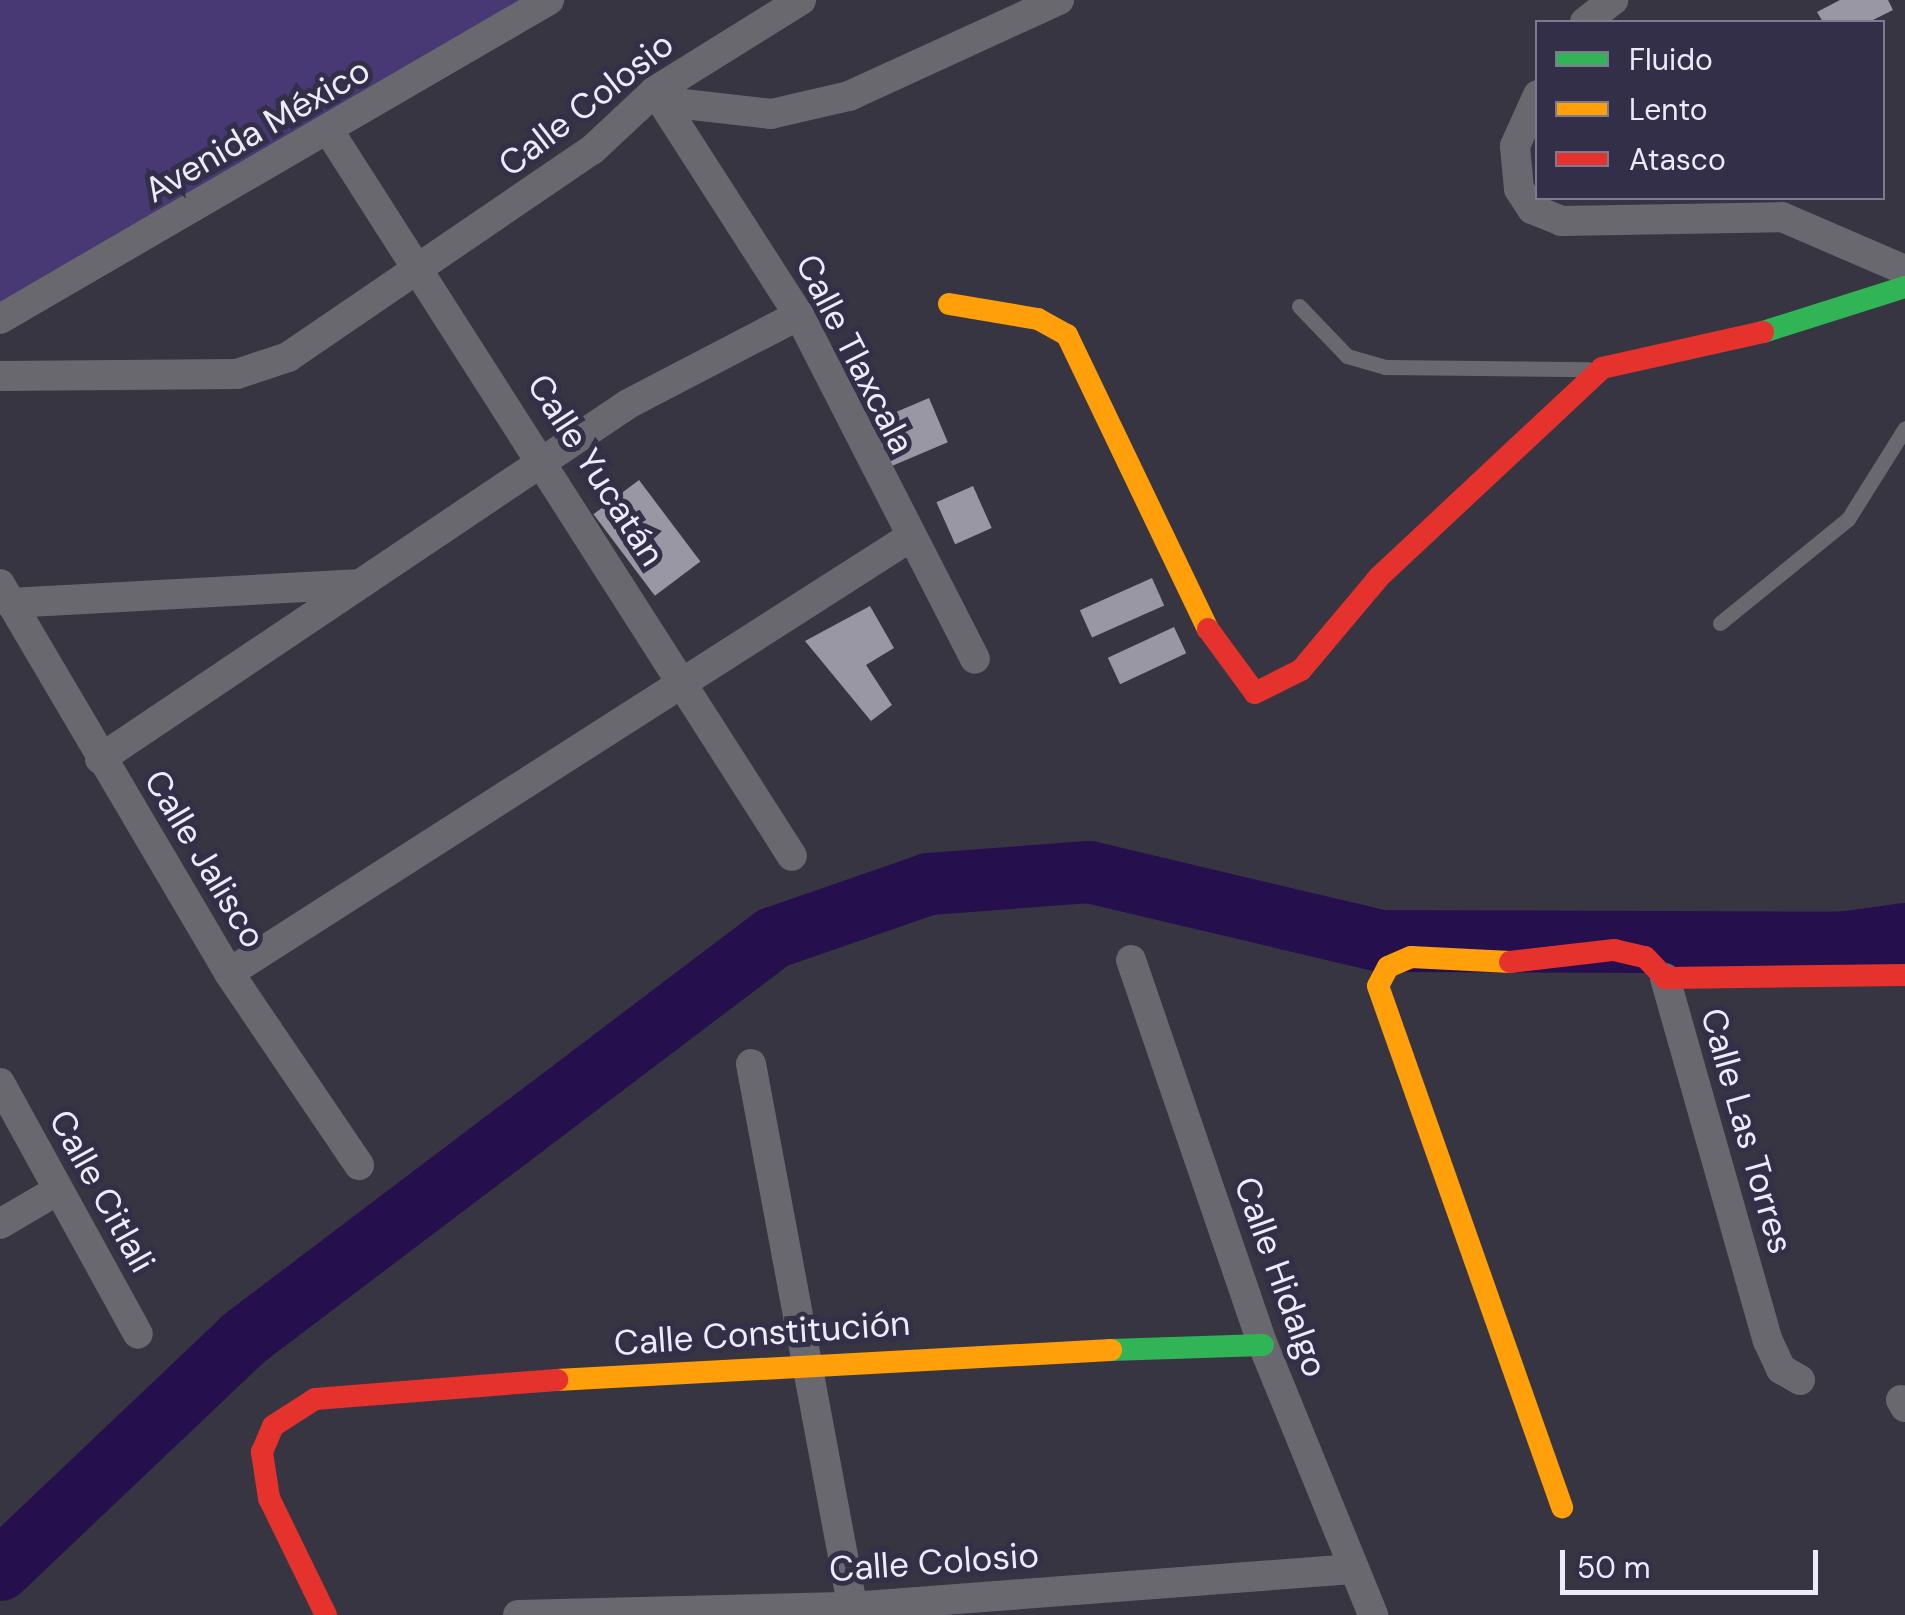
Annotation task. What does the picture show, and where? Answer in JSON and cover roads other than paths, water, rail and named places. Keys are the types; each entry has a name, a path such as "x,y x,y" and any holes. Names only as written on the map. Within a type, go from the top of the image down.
{"street":[{"name":"Avenida México","path":"0,319 330,131 549,0"},
{"name":"Calle Colosio","path":"0,376 237,374 288,357 421,274 661,97 801,0"},
{"path":"661,97 771,114 830,100 999,12 1059,0"},
{"path":"1588,20 1613,0"},
{"name":"Calle Tlaxcala","path":"661,97 799,315 907,539 975,660"},
{"path":"1535,103 1516,146 1520,189 1532,209 1560,222 1782,218 1905,270"},
{"name":"Calle Yucatán","path":"330,131 686,677 792,856"},
{"path":"949,304 1038,319 1067,335 1224,661 1255,693 1300,670 1379,577 1602,368 1778,329 1905,287"},
{"path":"100,759 544,458 697,361 799,315"},
{"path":"229,973 907,539"},
{"path":"5,594 360,584"},
{"name":"Calle Jalisco","path":"5,594 229,973 360,1165"},
{"path":"1562,1507 1378,986 1388,967 1411,957 1475,966 1614,950 1645,956 1665,978 1905,975"},
{"name":"Calle Hidalgo","path":"1131,960 1263,1345 1374,1615"},
{"name":"Calle Las Torres","path":"1665,978 1757,1304 1781,1369 1800,1380"},
{"path":"751,1064 802,1362 853,1611"},
{"name":"Calle Citlali","path":"0,1083 138,1334"},
{"path":"0,1224 58,1190"},
{"name":"Calle Constitución","path":"326,1615 268,1498 262,1452 274,1426 315,1399 802,1362 1263,1345"},
{"name":"Calle Colosio","path":"518,1615 853,1611 1353,1569"}],"lane":[{"path":"1299,306 1347,356 1385,367 1602,368"},
{"path":"1720,623 1848,519 1905,428"}],"waterway":[{"path":"0,1570 243,1339 773,938 929,884 1089,872 1381,941 1840,943 1905,934"}]}
